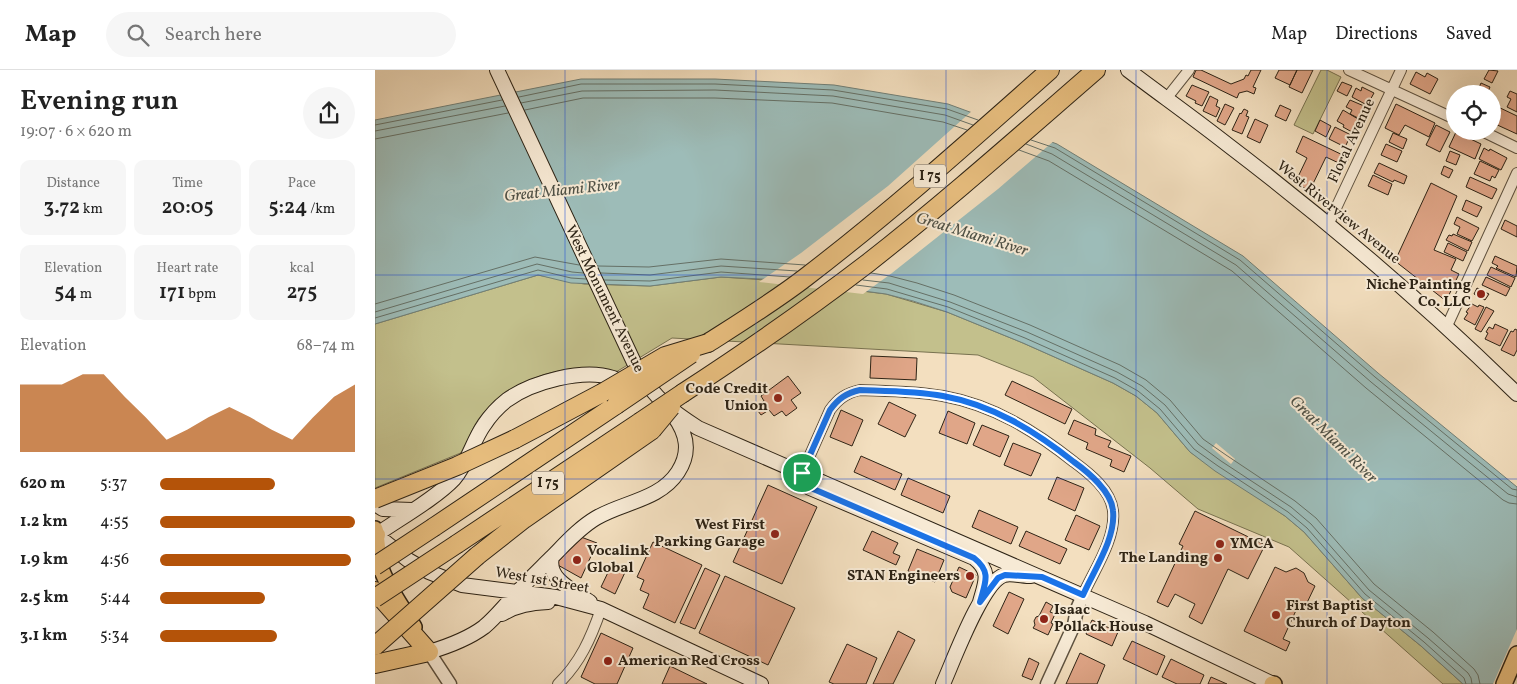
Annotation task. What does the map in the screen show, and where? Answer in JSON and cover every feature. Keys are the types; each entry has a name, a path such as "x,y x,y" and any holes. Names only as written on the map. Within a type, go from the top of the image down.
{"highway":[{"name":"I 75","path":"375,566 760,310 805,278 874,224 1050,70"},
{"name":"I 75","path":"375,598 457,544 646,426 683,393 796,316 867,263 959,189 1096,70"},
{"path":"375,500 457,466 515,439 602,393 665,356 708,343"},
{"path":"375,646 477,556 646,426"},
{"path":"375,591 429,652 375,664"}],"main road":[{"name":"West Riverview Avenue","path":"1128,70 1228,145 1328,224 1447,326 1517,394"},
{"name":"West Monument Avenue","path":"499,72 637,371 649,388 671,411 698,428 1083,595 1273,684"},
{"path":"491,621 517,592 583,528 597,518 658,492 672,480 679,470 686,450 686,441 684,431 671,411 613,378 594,375 565,377 524,391 507,400 494,412 475,439 464,466 454,479 412,510 375,533 377,554 390,588 429,652 458,642 477,632 514,607 526,603 581,603"},
{"path":"802,473 800,478 803,483 811,488 974,558 984,569 986,576 980,602 943,684"},
{"path":"375,504 383,509 412,510"},
{"name":"West 1st Street","path":"375,533 408,560 429,572 462,585 556,597 601,609 761,684"},
{"path":"552,557 551,563 554,575 601,609"},
{"path":"980,602 998,578 1005,575 1042,577"},
{"path":"1504,684 1517,654"}],"street":[{"path":"1166,99 1189,70"},
{"path":"1349,70 1446,115"},
{"name":"Floral Avenue","path":"1328,224 1401,70"},
{"path":"1500,140 1517,148"},
{"path":"1447,326 1517,173"},
{"path":"802,473 830,410 845,395 860,390 917,392 952,398 986,408 1033,432 1096,481 1112,504 1113,524 1111,536 1077,608 1074,624 1047,684"},
{"path":"558,684 584,652 601,609"},
{"path":"429,652 450,684"}],"shaded area":[{"path":"1321,70 1327,70 1341,77 1313,134 1294,125"},
{"path":"538,275 584,284 650,286 721,277 781,281 886,294 947,312 1023,343 1113,383 1136,396 1157,413 1190,452 1285,516 1304,532 1362,598 1421,646 1463,684 1443,684 1289,547 1198,509 1150,468 1033,377 978,355 672,338 616,372 580,368 542,375 524,383 507,392 480,417 472,430 463,452 375,488 375,324"}],"water":[{"name":"Great Miami River","path":"581,79 715,79 834,85 948,104 1057,144 1243,256 1378,373 1517,487 1517,684 1463,684 1421,646 1362,598 1304,532 1285,516 1215,471 1190,452 1157,413 1136,396 1113,383 1023,343 947,312 913,301 886,294 781,280 721,277 650,286 571,283 538,275 375,324 375,120"}],"pier":[{"path":"973,110 1055,140 998,189 863,294 759,282 801,253 888,186"},
{"path":"1216,443 1235,459 1231,464 1212,448"},
{"path":"1517,629 1517,684 1493,684"}],"building":[{"path":"1196,70 1201,70 1231,84 1244,79 1251,70 1261,70 1253,87 1256,88 1254,94 1247,91 1239,93 1237,98 1193,77"},
{"path":"1279,70 1297,70 1290,85 1275,78"},
{"path":"1297,70 1313,70 1302,93 1289,87"},
{"path":"1489,70 1498,71 1492,83 1484,79"},
{"path":"1416,72 1425,77 1427,73 1438,79 1430,94 1410,84"},
{"path":"1342,82 1352,86 1347,96 1337,91"},
{"path":"1192,85 1209,92 1202,106 1186,96"},
{"path":"1362,87 1374,93 1369,102 1367,101 1365,104 1352,97 1356,88 1361,91"},
{"path":"1510,91 1517,94 1517,112 1507,107 1511,99 1507,97"},
{"path":"1210,96 1218,100 1216,106 1220,108 1216,117 1203,111"},
{"path":"1350,100 1364,106 1358,118 1350,114 1352,110 1346,107"},
{"path":"1225,104 1234,108 1225,125 1217,121"},
{"path":"1396,104 1435,123 1429,137 1405,125 1399,135 1385,128"},
{"path":"1280,105 1291,110 1286,121 1275,116"},
{"path":"1501,108 1517,116 1517,134 1501,127"},
{"path":"1244,109 1248,111 1246,116 1249,117 1242,134 1232,130"},
{"path":"1343,110 1358,119 1352,132 1337,121"},
{"path":"1255,119 1268,125 1260,143 1247,137"},
{"path":"1320,120 1331,126 1326,137 1315,131"},
{"path":"1436,125 1446,130 1446,140 1440,152 1426,145"},
{"path":"1335,127 1351,135 1345,147 1329,139"},
{"path":"1393,133 1407,139 1403,149 1389,142"},
{"path":"1303,136 1349,158 1345,166 1326,157 1309,192 1296,181 1307,158 1296,152"},
{"path":"1452,140 1473,140 1481,144 1475,159 1449,147"},
{"path":"1386,144 1402,151 1397,162 1381,155"},
{"path":"1484,148 1507,158 1501,170 1479,159"},
{"path":"1450,151 1460,155 1456,165 1446,161"},
{"path":"1480,161 1499,170 1495,178 1492,176 1490,181 1474,174"},
{"path":"1379,163 1407,176 1404,184 1394,180 1393,182 1374,173"},
{"path":"1444,166 1453,170 1449,178 1441,174"},
{"path":"1373,175 1392,184 1388,195 1368,186"},
{"path":"1470,177 1497,189 1492,199 1466,187"},
{"path":"1431,183 1457,196 1434,250 1456,259 1451,270 1459,274 1446,301 1395,261"},
{"path":"1466,200 1482,207 1477,217 1462,210"},
{"path":"1457,217 1479,228 1472,241 1457,234 1460,227 1454,224"},
{"path":"1505,220 1517,226 1517,237 1501,229"},
{"path":"1453,234 1472,242 1468,251 1446,240 1449,235 1452,236"},
{"path":"1448,243 1467,252 1463,261 1444,252"},
{"path":"1495,256 1517,266 1516,277 1496,268 1498,266 1492,263"},
{"path":"1491,267 1515,278 1511,287 1487,275"},
{"path":"1486,277 1510,288 1506,296 1482,285"},
{"name":"Niche Painting Co. LLC","path":"1477,288 1489,294 1485,300 1474,294"},
{"path":"1472,304 1484,307 1475,325 1464,319 1468,313 1466,312"},
{"path":"1486,307 1494,311 1481,332 1475,329"},
{"path":"1495,324 1508,330 1500,346 1485,339 1489,327 1493,329"},
{"path":"1515,329 1517,330 1517,350 1514,356 1501,350 1511,331 1513,332"},
{"path":"871,356 917,358 916,380 870,378"},
{"name":"Code Credit Union","path":"788,376 801,393 791,400 797,408 786,416 782,411 774,416 769,410 761,415 755,407 764,401 761,396"},
{"path":"1012,381 1072,409 1065,424 1005,395"},
{"path":"889,402 916,415 905,437 878,424"},
{"path":"841,410 863,420 852,446 830,437"},
{"path":"948,411 975,423 967,444 939,433"},
{"path":"1074,420 1096,429 1095,435 1111,441 1108,447 1131,456 1124,472 1110,466 1112,460 1086,449 1088,443 1068,434"},
{"path":"982,425 1009,436 1000,457 973,445"},
{"path":"1013,443 1041,454 1031,476 1004,465"},
{"path":"861,456 902,474 895,490 854,472"},
{"path":"1057,477 1084,488 1075,511 1048,499"},
{"path":"908,478 950,496 943,513 901,495"},
{"name":"West First Parking Garage","path":"768,485 817,507 782,584 733,562"},
{"path":"979,510 1018,527 1011,544 972,527"},
{"name":"The Landing","path":"1195,511 1265,545 1248,579 1228,569 1202,624 1189,617 1195,604 1175,594 1168,607 1157,602 1183,546 1179,544"},
{"path":"1076,515 1100,526 1089,550 1065,540"},
{"path":"872,531 898,543 893,553 900,556 896,565 863,550"},
{"path":"1026,531 1067,549 1060,564 1019,546"},
{"path":"581,537 597,543 581,578 556,564"},
{"path":"653,542 702,565 675,623 643,608 649,594 640,590 644,580 637,577"},
{"path":"917,549 944,560 935,582 908,571"},
{"path":"613,562 627,568 615,594 601,587"},
{"path":"959,567 976,575 966,598 952,592 950,587"},
{"path":"1275,567 1286,572 1296,568 1304,573 1308,582 1315,586 1304,609 1298,606 1283,639 1290,642 1286,651 1244,631"},
{"path":"705,568 720,575 695,629 680,623"},
{"path":"725,576 795,608 768,665 699,633"},
{"path":"1009,592 1024,599 1008,634 993,626"},
{"name":"Isaac Pollack House","path":"1046,602 1053,606 1050,612 1055,614 1048,635 1033,628 1036,617 1039,616"},
{"path":"1092,620 1118,632 1112,646 1086,634"},
{"path":"898,631 915,640 893,684 873,684"},
{"path":"601,633 633,648 617,684 595,684 581,677"},
{"path":"1132,641 1165,656 1157,675 1123,659"},
{"path":"847,644 877,658 866,684 834,684 829,682"},
{"path":"1080,653 1105,665 1097,684 1066,684"},
{"path":"1029,658 1039,663 1032,680 1022,676"},
{"path":"1171,659 1204,675 1200,684 1177,684 1162,677"},
{"path":"670,666 707,684 662,684"},
{"path":"1211,677 1227,684 1208,684"}],"place":[{"name":"Niche Painting Co. LLC","path":"1481,294"},
{"name":"Code Credit Union","path":"778,398"},
{"name":"West First Parking Garage","path":"775,534"},
{"name":"YMCA","path":"1220,544"},
{"name":"The Landing","path":"1218,558"},
{"name":"Vocalink Global","path":"577,560"},
{"name":"STAN Engineers","path":"970,576"},
{"name":"First Baptist Church of Dayton","path":"1276,615"},
{"name":"Isaac Pollack House","path":"1044,619"},
{"name":"American Red Cross","path":"608,661"}],"route":[{"path":"860,390 917,392 943,396 986,408 1004,416 1053,445 1087,472 1107,495 1112,504 1113,524 1111,536 1083,595 1042,577 1005,575 998,578 980,602 986,576 984,569 974,558 811,488 803,483 800,478 802,473 830,410 845,395 860,390"}]}
